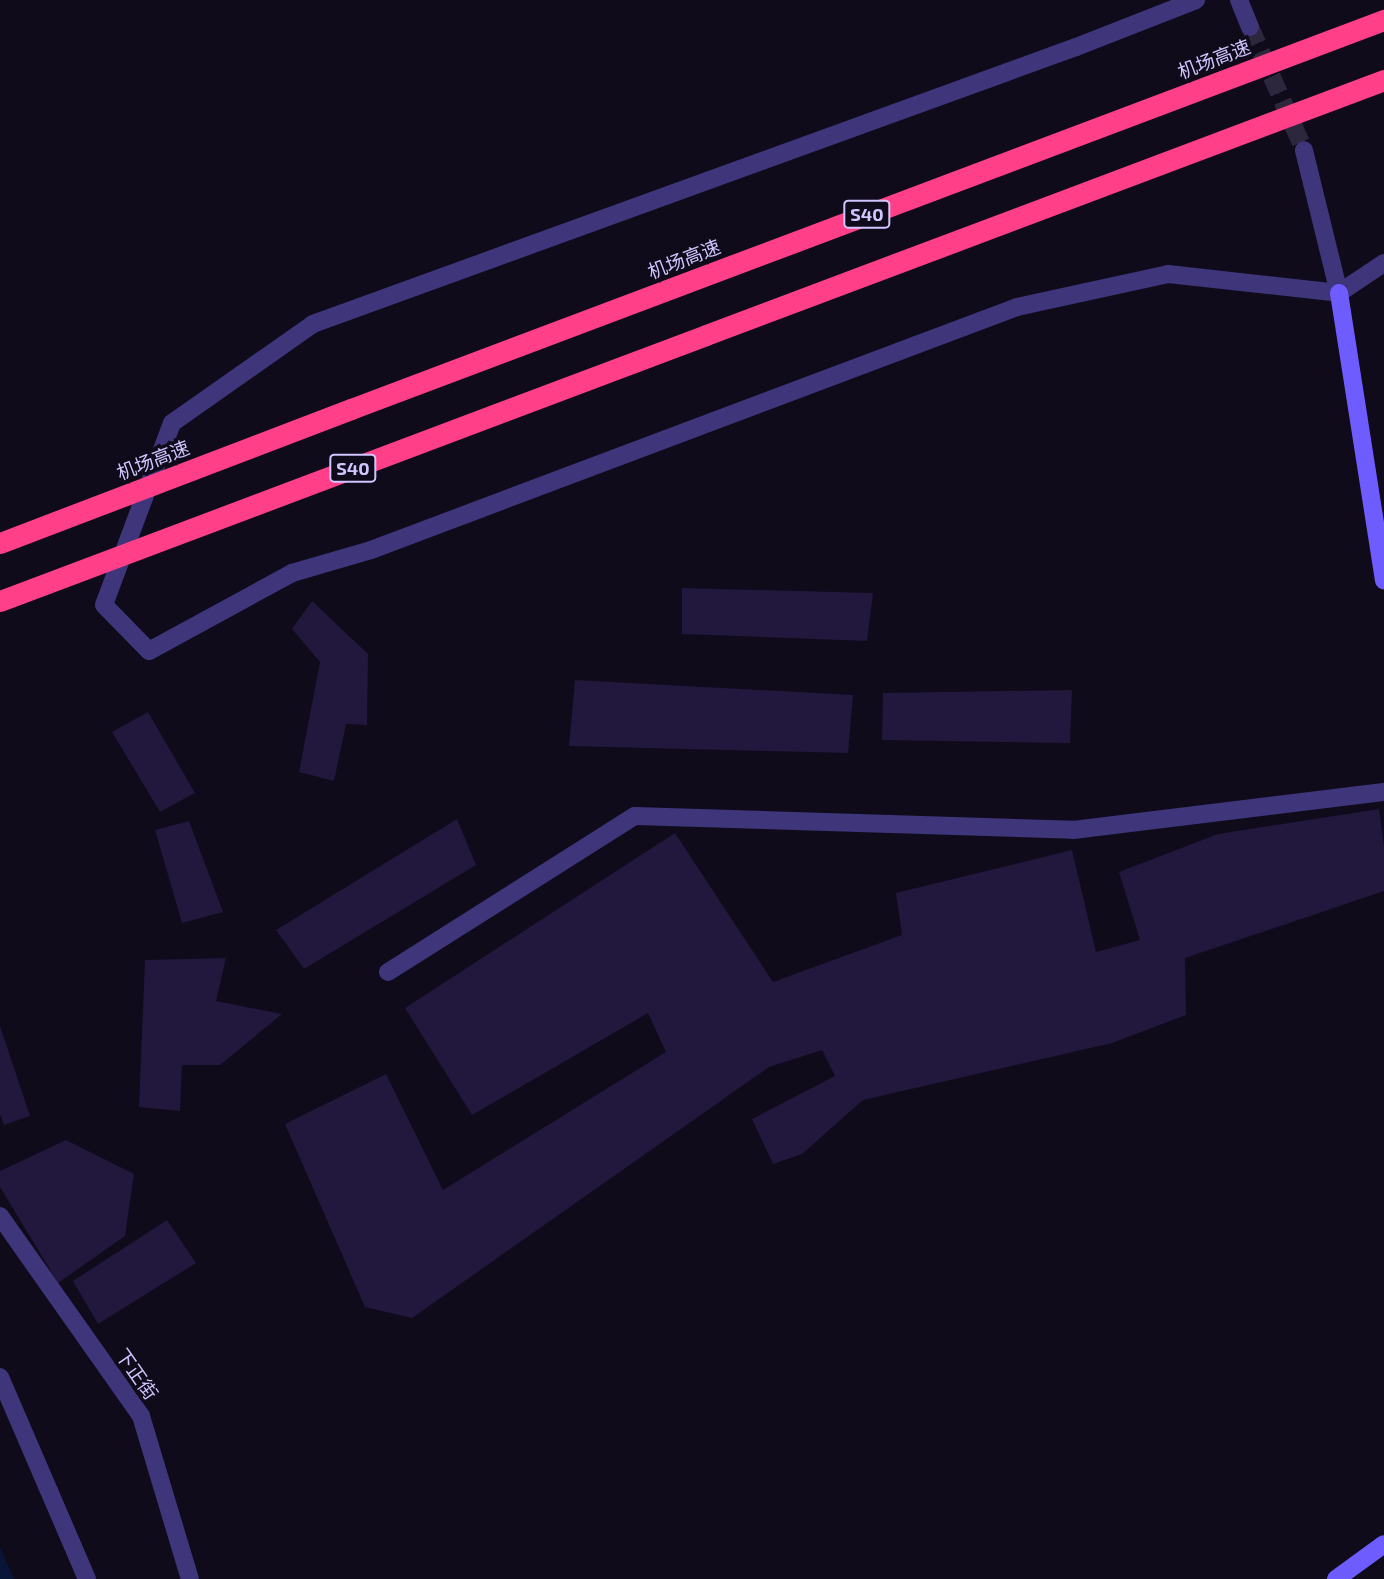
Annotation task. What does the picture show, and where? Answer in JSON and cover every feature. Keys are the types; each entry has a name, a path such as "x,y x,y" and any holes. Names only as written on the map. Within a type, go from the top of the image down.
{"highway":[{"name":"机场高速","path":"0,543 1384,20"},
{"name":"S40","path":"0,601 1384,80"}],"street":[{"path":"1196,0 1050,57 313,324 172,423 104,605 149,651 292,573 384,545 1017,307 1168,274 1339,293 1384,263"},
{"path":"1239,0 1250,27"},
{"path":"1304,150 1339,293 1384,580"},
{"path":"388,972 635,816 1073,830 1384,792"},
{"name":"下正街","path":"0,1216 141,1416 190,1579"},
{"path":"0,1377 87,1579"},
{"path":"1336,1579 1384,1544"}],"water":[{"path":"0,1547 14,1579 0,1579"}],"building":[{"path":"682,588 873,593 867,641 682,634"},
{"path":"312,601 368,654 367,725 346,724 334,781 299,772 320,662 292,629"},
{"path":"575,680 853,695 848,753 569,746"},
{"path":"1072,690 1070,743 882,740 883,693"},
{"path":"148,712 195,793 160,812 112,732"},
{"path":"1379,809 1384,846 1384,891 1185,958 1186,1015 1112,1043 863,1100 802,1154 773,1164 752,1119 835,1076 822,1050 769,1067 412,1318 365,1307 285,1124 386,1074 443,1190 666,1052 648,1013 472,1115 405,1008 675,833 773,982 902,935 896,893 1072,850 1096,952 1140,940 1119,872 1218,834"},
{"path":"457,819 476,865 304,969 276,930"},
{"path":"189,821 223,912 182,923 155,830"},
{"path":"226,958 216,1001 282,1014 220,1065 182,1065 180,1111 139,1107 145,960"},
{"path":"0,1026 30,1116 4,1125 0,1114"},
{"path":"66,1140 134,1174 125,1236 58,1283 0,1187 0,1171"},
{"path":"167,1220 196,1263 98,1324 73,1281"}],"tunnel":[{"path":"1250,27 1304,150"}]}
